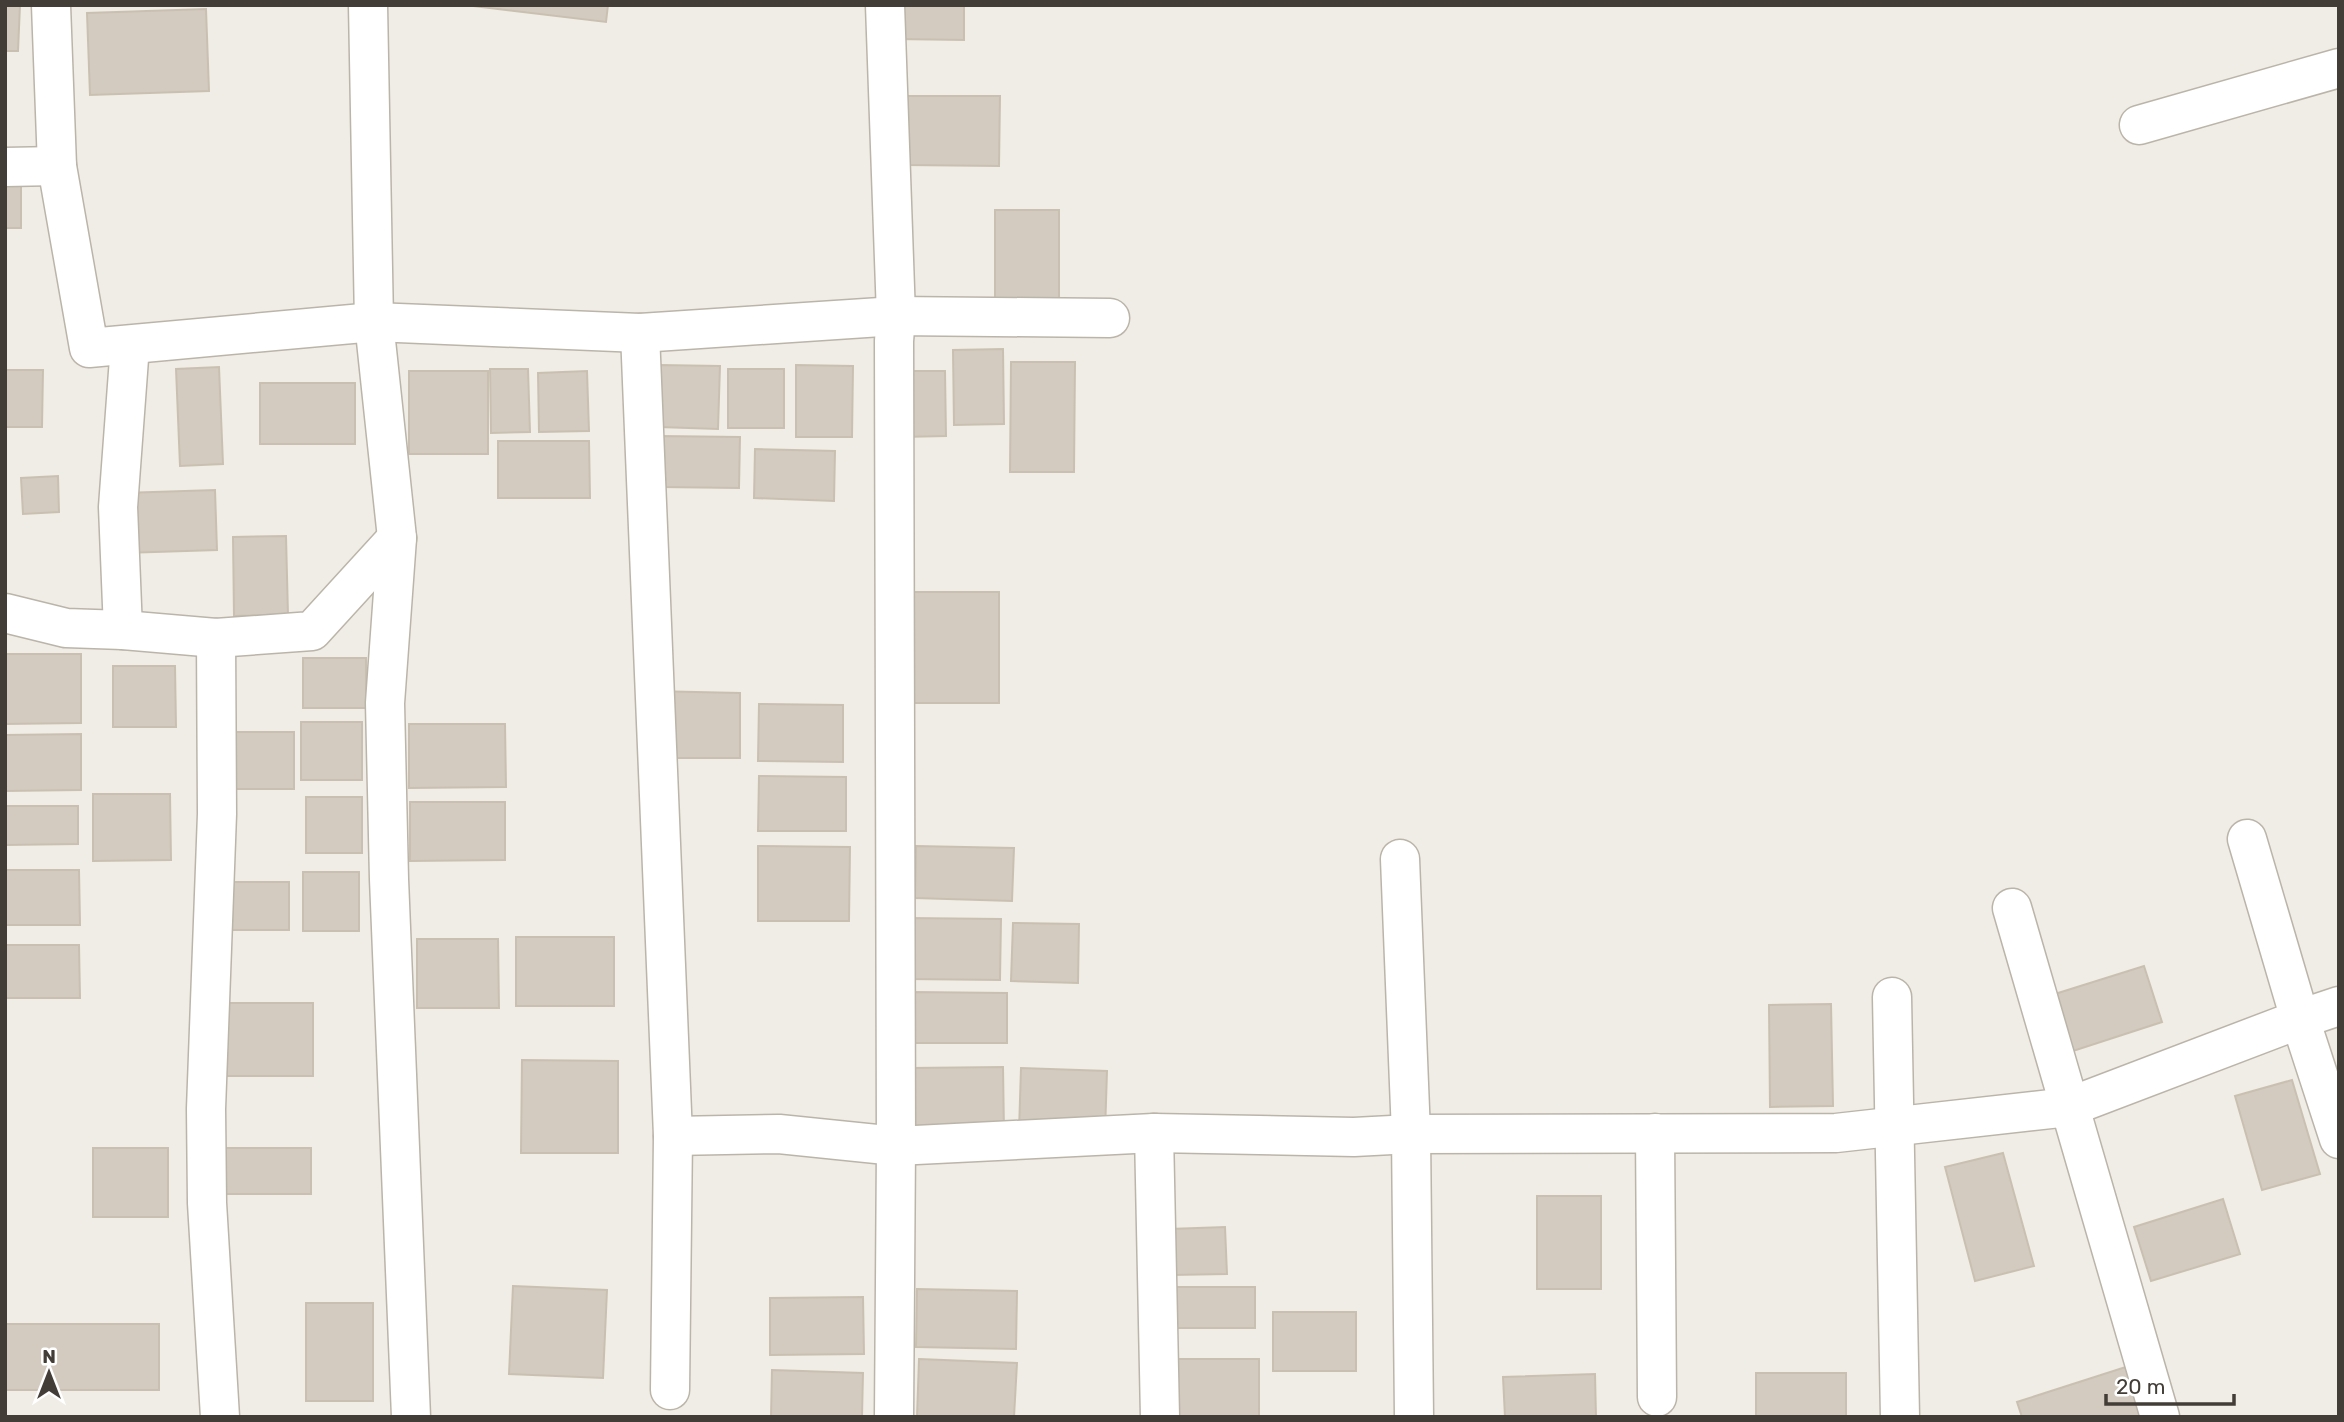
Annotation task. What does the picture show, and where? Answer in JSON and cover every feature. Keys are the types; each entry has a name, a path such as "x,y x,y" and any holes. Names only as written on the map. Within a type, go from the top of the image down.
{"street":[{"path":"51,5 57,166 89,348 374,322 640,332 896,316 1110,318"},
{"path":"368,5 374,322 397,538 385,703 389,880 411,1417"},
{"path":"885,5 896,316 894,1417"},
{"path":"2139,125 2339,68"},
{"path":"5,167 57,166"},
{"path":"640,332 673,1136 670,1390"},
{"path":"124,630 118,507 130,345"},
{"path":"5,613 65,628 216,638 312,631 397,538"},
{"path":"216,638 217,814 206,1110 207,1203 220,1417"},
{"path":"2246,839 2339,1139"},
{"path":"1400,859 1411,1134 1414,1417"},
{"path":"2012,908 2160,1417"},
{"path":"1892,997 1900,1417"},
{"path":"673,1136 779,1134 896,1146 1154,1133 1354,1137 1411,1134 1836,1133 2069,1107 2339,1006"},
{"path":"1154,1133 1160,1417"},
{"path":"1656,1133 1657,1397"}],"building":[{"path":"5,5 20,5 18,51 5,51"},
{"path":"465,5 608,5 606,22"},
{"path":"896,5 964,5 964,40 895,39"},
{"path":"206,9 209,91 90,95 87,13"},
{"path":"907,96 1000,96 999,166 906,165"},
{"path":"5,175 21,175 21,228 5,228"},
{"path":"995,210 1059,210 1059,299 995,299"},
{"path":"1003,349 1004,424 954,425 953,350"},
{"path":"1011,362 1075,362 1074,472 1010,472"},
{"path":"660,365 720,366 718,429 659,427"},
{"path":"796,365 853,366 852,437 796,437"},
{"path":"219,367 223,464 180,466 176,369"},
{"path":"490,369 528,369 530,432 491,433"},
{"path":"728,369 784,369 784,428 728,428"},
{"path":"5,370 43,370 42,427 5,427"},
{"path":"409,371 488,371 488,454 409,454"},
{"path":"587,371 589,431 539,432 538,373"},
{"path":"901,371 945,371 946,436 901,437"},
{"path":"260,383 355,383 355,444 260,444"},
{"path":"661,436 740,437 739,488 660,487"},
{"path":"498,441 589,441 590,498 498,498"},
{"path":"755,449 835,451 834,501 754,498"},
{"path":"58,476 59,512 23,514 21,478"},
{"path":"215,490 217,550 124,553 123,493"},
{"path":"286,536 288,615 234,616 233,537"},
{"path":"912,592 999,592 999,703 912,703"},
{"path":"5,654 81,654 81,723 5,724"},
{"path":"303,658 366,658 366,708 303,708"},
{"path":"113,666 175,666 176,727 113,727"},
{"path":"651,691 740,693 740,758 651,758"},
{"path":"759,704 843,705 843,762 758,761"},
{"path":"301,722 362,722 362,780 301,780"},
{"path":"409,724 505,724 506,787 409,788"},
{"path":"217,732 294,732 294,789 217,789"},
{"path":"81,734 81,790 5,791 5,735"},
{"path":"759,776 846,777 846,831 758,831"},
{"path":"93,794 170,794 171,860 93,861"},
{"path":"306,797 362,797 362,853 306,853"},
{"path":"410,802 505,802 505,860 410,861"},
{"path":"5,806 78,806 78,844 5,845"},
{"path":"758,846 850,847 849,921 758,921"},
{"path":"916,846 1014,848 1012,901 915,898"},
{"path":"5,870 79,870 80,925 5,925"},
{"path":"303,872 359,872 359,931 303,931"},
{"path":"222,882 289,882 289,930 222,930"},
{"path":"908,918 1001,919 1000,980 907,979"},
{"path":"1013,923 1079,924 1078,983 1011,981"},
{"path":"516,937 614,937 614,1006 516,1006"},
{"path":"417,939 498,939 499,1008 417,1008"},
{"path":"5,945 79,945 80,998 5,998"},
{"path":"2144,966 2162,1022 2073,1051 2055,994"},
{"path":"913,992 1007,993 1007,1043 913,1043"},
{"path":"216,1003 313,1003 313,1076 216,1076"},
{"path":"1831,1004 1833,1106 1770,1107 1769,1005"},
{"path":"522,1060 618,1061 618,1153 521,1153"},
{"path":"1003,1067 1004,1132 911,1134 910,1068"},
{"path":"1021,1068 1107,1071 1105,1133 1019,1131"},
{"path":"2292,1080 2320,1174 2262,1190 2235,1096"},
{"path":"93,1148 168,1148 168,1217 93,1217"},
{"path":"218,1148 311,1148 311,1194 218,1194"},
{"path":"2003,1153 2034,1266 1975,1281 1945,1167"},
{"path":"1537,1196 1601,1196 1601,1289 1537,1289"},
{"path":"2223,1199 2240,1254 2151,1281 2134,1227"},
{"path":"1225,1227 1227,1274 1171,1275 1169,1229"},
{"path":"513,1286 607,1290 603,1378 509,1374"},
{"path":"1175,1287 1255,1287 1255,1328 1175,1328"},
{"path":"917,1289 1017,1291 1016,1349 916,1347"},
{"path":"863,1297 864,1354 770,1355 770,1298"},
{"path":"306,1303 373,1303 373,1401 306,1401"},
{"path":"1273,1312 1356,1312 1356,1371 1273,1371"},
{"path":"5,1324 159,1324 159,1390 5,1390"},
{"path":"919,1359 1017,1363 1014,1417 917,1417"},
{"path":"1167,1359 1259,1359 1259,1417 1167,1417"},
{"path":"2135,1364 2152,1417 2022,1417 2017,1402"},
{"path":"772,1370 863,1373 862,1417 771,1417"},
{"path":"1756,1373 1846,1373 1846,1417 1756,1417"},
{"path":"1595,1374 1596,1417 1505,1417 1503,1377"}]}
